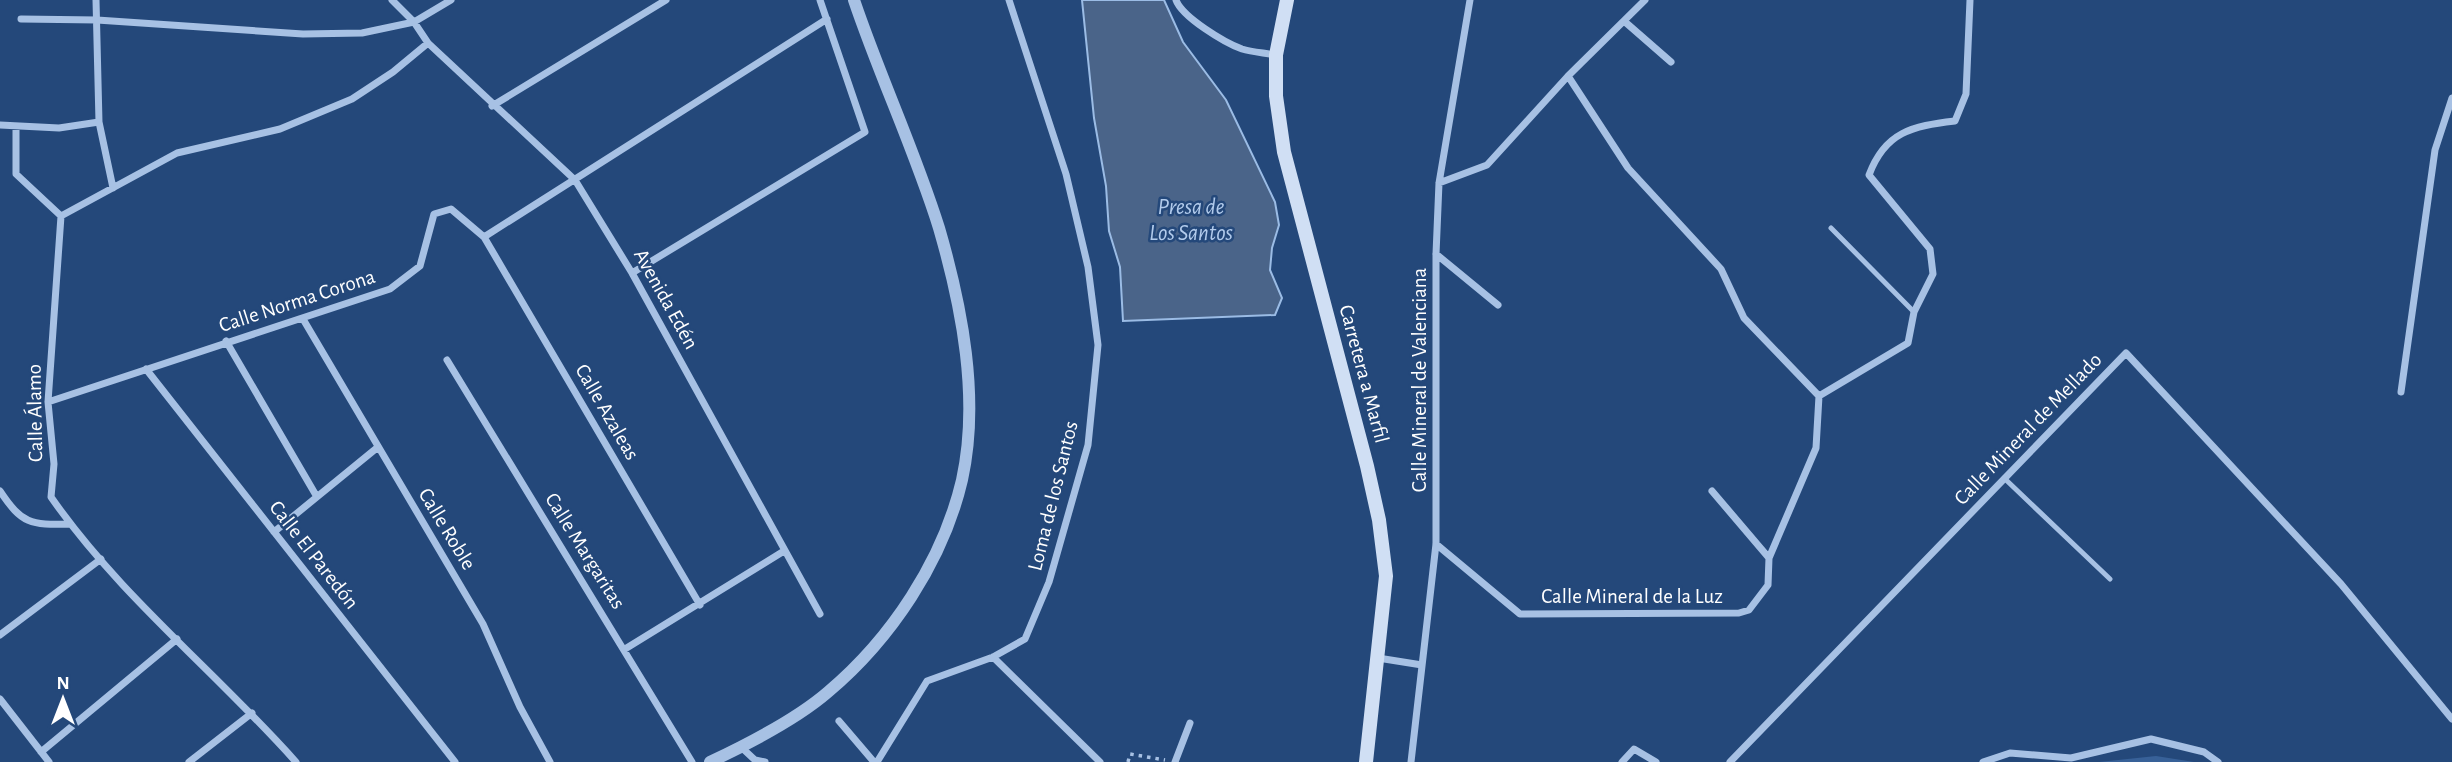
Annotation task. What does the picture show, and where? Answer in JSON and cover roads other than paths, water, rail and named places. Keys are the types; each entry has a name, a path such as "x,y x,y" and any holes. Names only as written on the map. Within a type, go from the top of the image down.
{"main road":[{"name":"Carretera a Marfil","path":"1287,0 1276,55 1276,96 1284,152 1380,520 1386,576 1366,762"}],"street":[{"path":"96,0 99,122 113,188"},
{"name":"Avenida Edén","path":"392,0 414,22 428,43 492,106 575,180 632,274 820,614"},
{"path":"22,19 97,20 303,34 362,33 414,22 450,0"},
{"path":"492,106 666,0"},
{"path":"632,274 865,132 820,0"},
{"path":"710,762 741,747 827,693 879,642 906,604 943,536 962,479 968,422 967,369 960,316 939,230 916,161 888,96 854,0"},
{"name":"Loma de los Santos","path":"875,762 927,681 993,657 1025,639 1049,582 1088,445 1098,345 1088,267 1066,174 1009,0"},
{"path":"1176,0 1179,8 1214,34 1242,49 1276,55"},
{"name":"Calle Mineral de Valenciana","path":"1410,762 1436,544 1436,254 1439,183 1470,0"},
{"path":"1439,183 1487,165 1568,76 1645,0"},
{"path":"1568,76 1628,168 1721,269 1744,318 1819,396 1908,343 1914,312 1933,274 1930,249 1869,175 1878,151 1917,126 1955,121 1966,94 1970,0"},
{"path":"484,237 827,19"},
{"path":"1624,21 1671,62"},
{"path":"16,126 16,174 61,216 177,153 280,129 352,99 393,72 428,43"},
{"path":"2402,392 2435,150 2452,98"},
{"path":"0,125 59,128 99,122"},
{"name":"Calle Norma Corona","path":"48,402 390,289 420,266 434,214 451,209 484,237"},
{"name":"Calle Álamo","path":"61,216 48,402 54,464 51,497 70,524 101,559 177,639 253,713 296,762"},
{"name":"Calle Azaleas","path":"484,237 700,605"},
{"path":"1436,254 1498,305"},
{"name":"Calle Roble","path":"303,319 483,624 520,707 550,762"},
{"path":"226,341 317,496"},
{"name":"Calle Mineral de Mellado","path":"1730,762 2126,353 2341,584 2452,719"},
{"name":"Calle Margaritas","path":"447,360 625,649 691,762"},
{"name":"Calle El Paredón","path":"146,369 455,762"},
{"name":"Calle Mineral de la Luz","path":"1436,544 1520,614 1739,613 1749,610 1768,585 1769,558 1816,448 1819,396"},
{"path":"274,532 378,447"},
{"path":"0,491 16,514 41,525 70,524"},
{"path":"1712,491 1769,558"},
{"path":"625,649 784,551"},
{"path":"0,635 101,559"},
{"path":"41,752 177,639"},
{"path":"993,657 1100,762"},
{"path":"1377,658 1422,666"},
{"path":"0,699 48,762"},
{"path":"189,762 253,713"},
{"path":"839,721 875,762"},
{"path":"1175,762 1190,723"},
{"path":"1983,762 2010,753 2071,758 2151,739 2204,752 2218,762"},
{"path":"741,747 755,760 765,762"},
{"path":"1622,762 1634,750 1656,762"}],"lane":[{"path":"1831,228 1914,312"},
{"path":"2004,478 2110,579"}],"water":[{"name":"Presa de Los Santos","path":"1082,0 1164,0 1183,42 1226,100 1275,202 1279,225 1272,248 1270,270 1282,298 1275,315 1123,321 1120,267 1109,231 1106,186 1094,118"}]}
